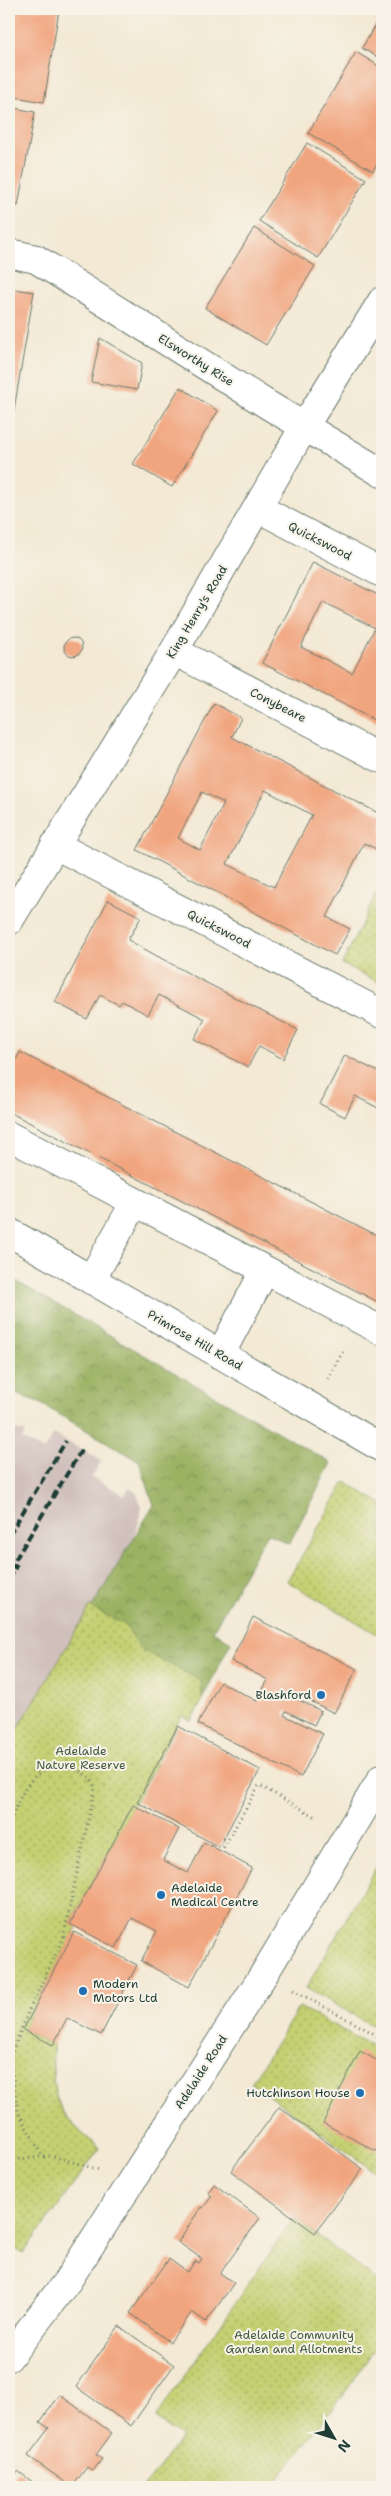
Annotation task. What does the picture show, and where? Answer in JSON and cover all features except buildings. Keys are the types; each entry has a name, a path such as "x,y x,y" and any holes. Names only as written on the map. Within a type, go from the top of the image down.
{"street":[{"name":"Elsworthy Rise","path":"9,253 36,259 304,427 382,473"},
{"name":"King Henry's Road","path":"9,922 174,651 304,427 382,301"},
{"name":"Quickswood","path":"258,508 382,573"},
{"name":"Conybeare","path":"174,651 382,759"},
{"name":"Quickswood","path":"55,845 382,1014"},
{"path":"9,1136 371,1325"},
{"path":"91,1280 135,1202"},
{"name":"Primrose Hill Road","path":"9,1232 382,1448"},
{"path":"220,1354 265,1270"},
{"name":"Adelaide Road","path":"9,2357 68,2280 264,1974 382,1778"}],"path":[{"path":"313,1408 371,1325"},
{"path":"9,1826 25,1788 36,1773 54,1766 70,1768 88,1775 93,1781 95,1788 94,1797 63,1939 29,2010 10,2057 18,2112 44,2157"},
{"path":"222,1852 259,1785 302,1809"},
{"path":"264,1974 382,2038"},
{"path":"9,2160 52,2156 131,2180"}],"shaded area":[{"path":"9,1431 26,1432 22,1439 44,1451 54,1434 101,1461 92,1477 124,1495 130,1487 136,1492 141,1505 141,1516 132,1543 16,1732 9,1752"}],"green space":[{"path":"382,882 382,984 342,964"},
{"path":"9,1277 331,1463 289,1544 267,1533 213,1631 231,1642 191,1721 181,1716 70,1924 23,2030 53,2045 53,2080 59,2105 74,2125 100,2148 23,2254 9,2244 9,1752 16,1732 154,1505 139,1461 36,1401 9,1392"},
{"path":"345,1482 382,1504 382,1637 287,1581"},
{"name":"Adelaide Nature Reserve","path":"90,1607 124,1624 142,1650 201,1681 202,1701 191,1721 181,1716 70,1924 77,1927 23,2030 53,2045 53,2080 59,2105 74,2125 100,2148 23,2254 9,2244 9,1752 16,1732"},
{"path":"382,1857 381,2022 382,2031 306,1988"},
{"path":"299,2007 382,2051 382,2177 251,2083"},
{"name":"Adelaide Community Garden and Allotments","path":"294,2218 382,2284 382,2338 344,2394 272,2487 143,2487 162,2465 181,2437 155,2418"}],"railway":[{"path":"9,1535 66,1441"},
{"path":"9,1570 82,1449"},
{"path":"9,1580 17,1564"}],"place":[{"name":"Blashford","path":"321,1695"},
{"name":"Adelaide Medical Centre","path":"161,1895"},
{"name":"Modern Motors Ltd","path":"83,1991"},
{"name":"Hutchinson House","path":"360,2093"}]}
